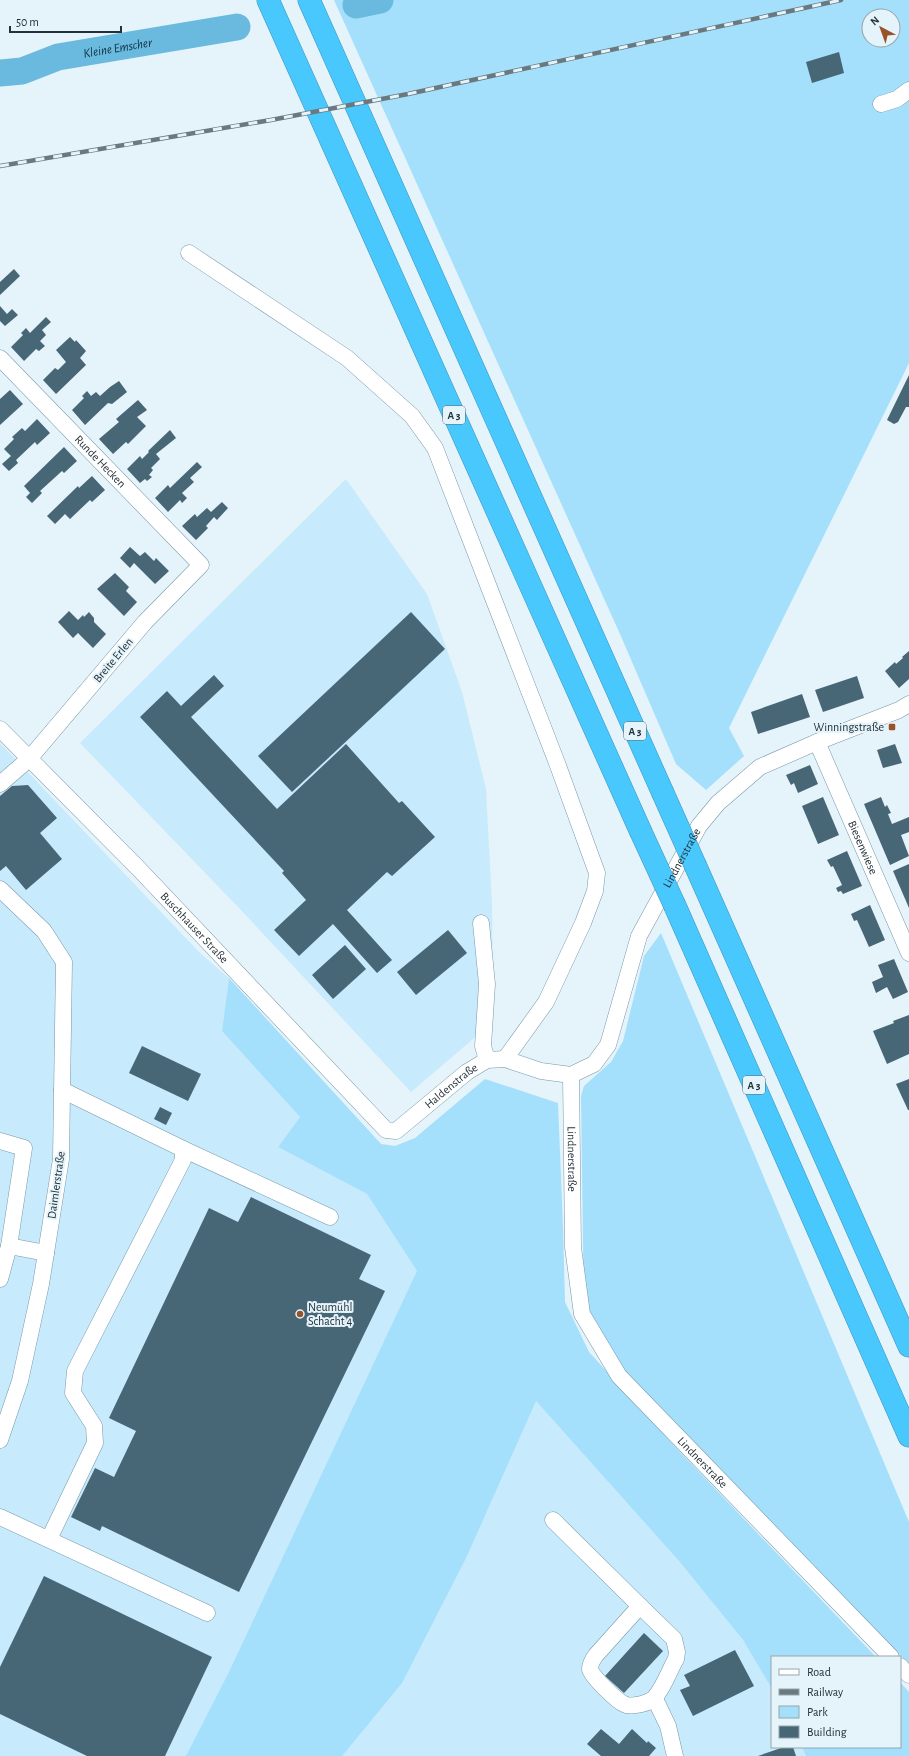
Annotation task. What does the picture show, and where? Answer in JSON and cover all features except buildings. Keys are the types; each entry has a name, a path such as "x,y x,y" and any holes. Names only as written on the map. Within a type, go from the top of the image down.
{"highway":[{"name":"A 3","path":"268,0 675,906 909,1436"},
{"name":"A 3","path":"309,0 909,1346"}],"street":[{"path":"881,104 897,100 909,90"},
{"path":"189,253 347,358 412,416 435,448 557,764 597,873 595,892 583,923 546,1002 505,1059"},
{"name":"Runde Hecken","path":"0,358 201,565"},
{"name":"Breite Erlen","path":"0,784 28,759 145,622 201,565"},
{"name":"Lindnerstraße","path":"890,1656 619,1376 582,1314 573,1247 571,1075 594,1064 608,1045 639,936 707,814 760,767 817,742 899,710 909,704"},
{"name":"Buschhauser Straße","path":"0,729 28,759 138,868 386,1130"},
{"name":"Biesenwiese","path":"817,742 909,953"},
{"name":"Daimlerstraße","path":"0,889 44,931 64,962 61,1159 41,1284 20,1381 0,1437"},
{"path":"482,923 487,984 483,1046 487,1060"},
{"name":"Haldenstraße","path":"386,1130 396,1131 467,1072 487,1060 505,1059 541,1071 571,1075"},
{"path":"62,1090 183,1149 330,1217"},
{"path":"0,1141 24,1148 9,1246 0,1279"},
{"path":"49,1539 95,1443 94,1426 73,1393 75,1371 183,1160 183,1149"},
{"path":"9,1246 46,1253"},
{"path":"0,1517 207,1613"},
{"path":"553,1520 674,1639 676,1645 676,1659 655,1699 638,1706 624,1704 593,1676 590,1669 591,1662 596,1655 640,1606"},
{"path":"901,1667 909,1675"},
{"path":"655,1699 668,1726 675,1756"}],"shaded area":[{"path":"346,479 427,594 462,692 486,789 492,905 493,1022 411,1092 241,910 80,743"},
{"path":"0,743 200,953 229,978 222,1031 300,1117 278,1147 367,1194 417,1271 679,1561 743,1640 771,1687 771,1748 802,1748 806,1756 0,1756"}],"green space":[{"path":"334,0 909,0 909,363 729,728 744,756 706,790 676,764 620,634"},
{"path":"661,933 909,1522 909,1664 621,1375 584,1313 581,1096 584,1086 611,1062 623,1041 644,956"},
{"path":"229,978 381,1144 395,1146 415,1138 485,1079 558,1103 565,1302 589,1352 679,1451 875,1656 771,1656 771,1687 743,1640 679,1561 536,1401 466,1558 402,1683 342,1756 186,1756 229,1672 417,1271 367,1194 278,1147 300,1117 222,1031"},
{"path":"901,1683 909,1692 909,1756 806,1756 802,1748 901,1748"}],"waterway":[{"name":"Kleine Emscher","path":"356,5 380,0"},
{"name":"Kleine Emscher","path":"0,73 22,71 58,57 237,27"}],"railway":[{"path":"0,166 271,120 408,94 841,0"}],"place":[{"name":"Winningstraße","path":"892,727"},
{"name":"Neumühl Schacht 4","path":"300,1314"}]}
